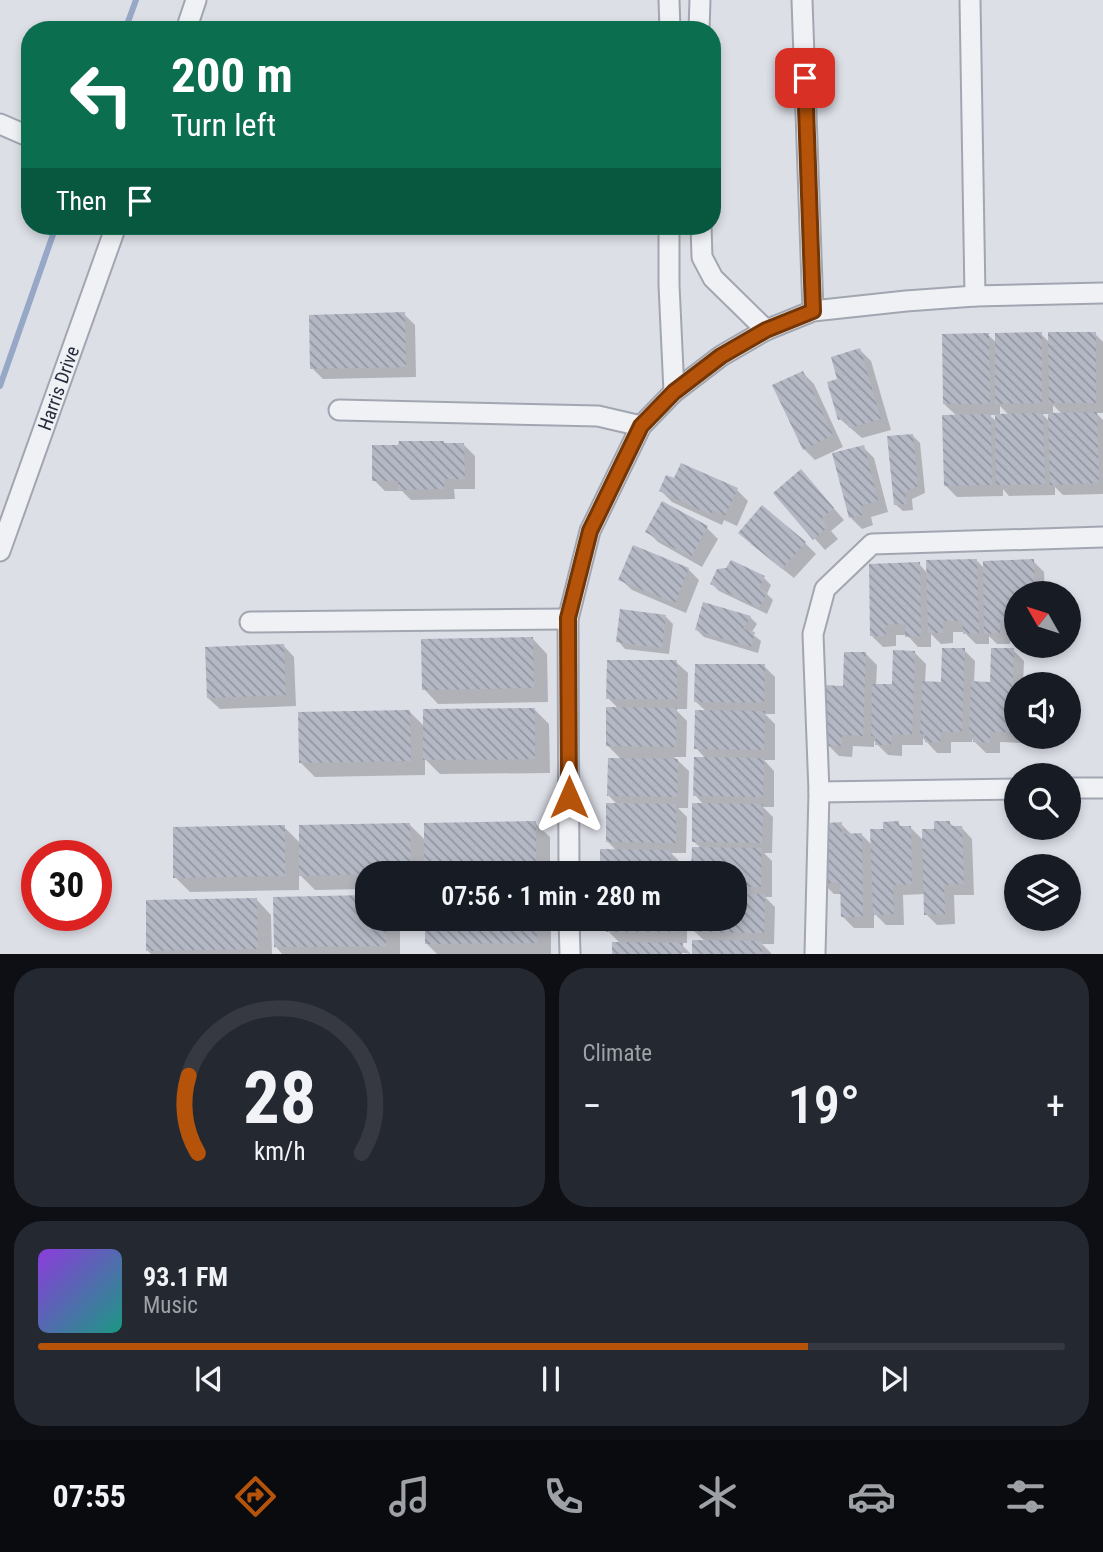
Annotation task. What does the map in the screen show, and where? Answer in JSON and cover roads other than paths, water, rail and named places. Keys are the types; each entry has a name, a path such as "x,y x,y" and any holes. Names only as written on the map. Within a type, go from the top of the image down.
{"street":[{"path":"189,21 196,0"},
{"path":"670,21 670,0 680,0"},
{"path":"699,21 700,0"},
{"path":"802,0 813,311"},
{"path":"970,0 975,296"},
{"path":"0,124 21,133"},
{"name":"Harris Drive","path":"0,551 113,235"},
{"path":"669,235 674,392"},
{"path":"701,235 702,257 713,278 766,330"},
{"path":"569,861 568,618 590,531 641,426 674,392 721,356 766,330 813,311 975,296 1103,293"},
{"path":"339,410 598,416 641,426"},
{"path":"815,954 819,792 813,634 825,589 872,544 1103,537"},
{"path":"250,622 568,618"},
{"path":"1081,788 1103,788"},
{"path":"819,792 1004,789"},
{"path":"569,931 570,954"}],"waterway":[{"path":"128,21 136,0"},
{"path":"0,386 53,235"}]}
